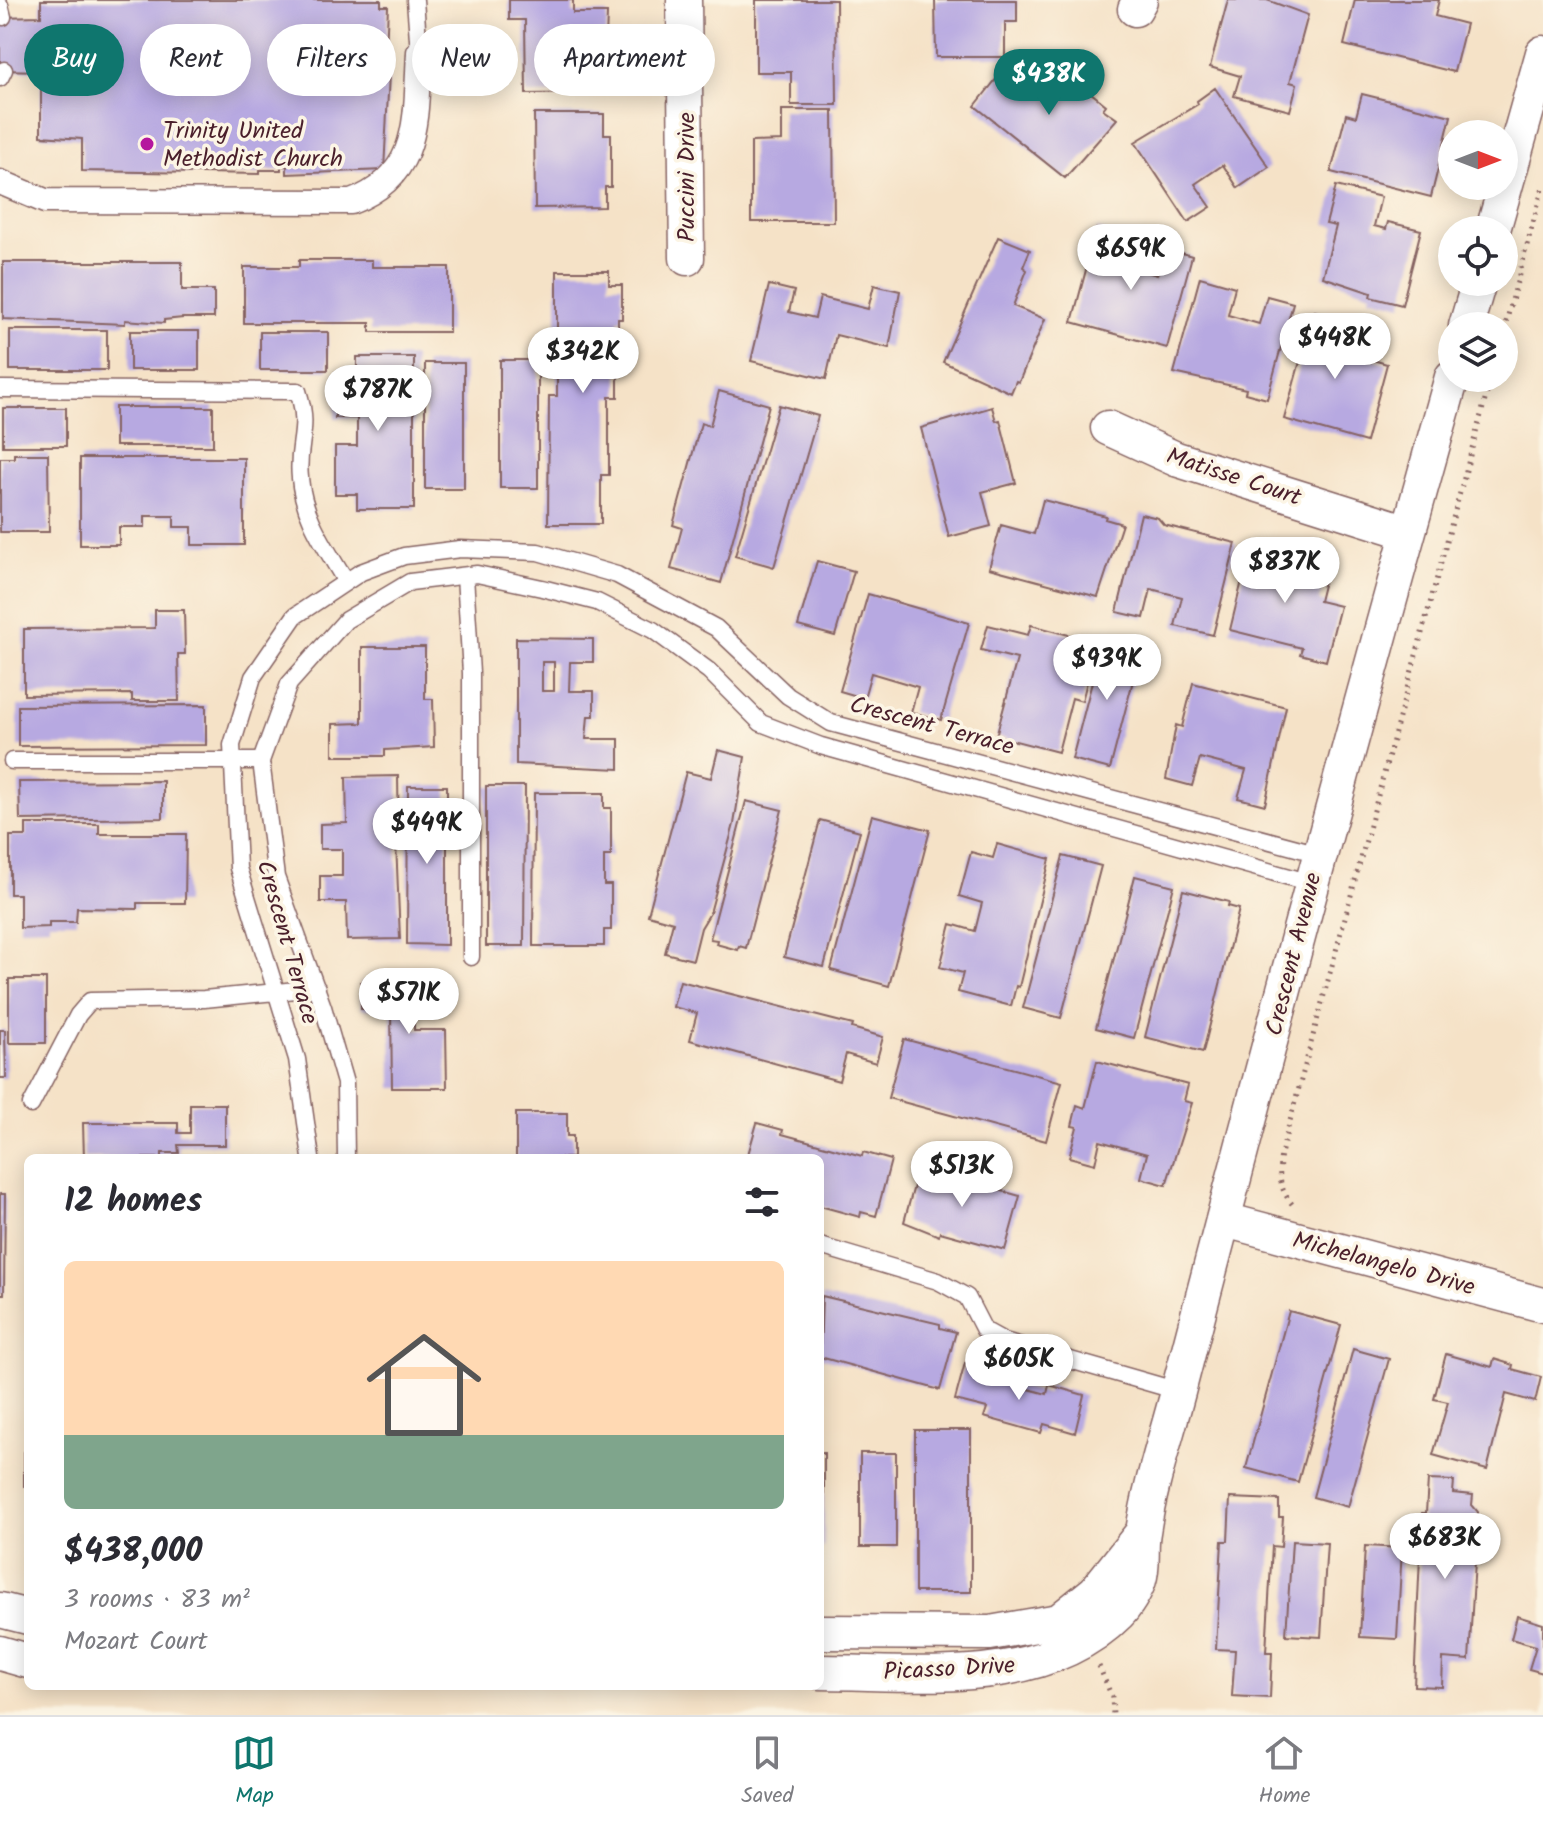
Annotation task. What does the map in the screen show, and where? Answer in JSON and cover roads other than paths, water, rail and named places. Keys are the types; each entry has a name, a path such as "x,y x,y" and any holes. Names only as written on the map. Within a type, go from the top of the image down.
{"street":[{"name":"Puccini Drive","path":"684,0 687,258"},
{"path":"1497,216 1543,53"},
{"path":"0,182 45,201 351,202 378,192 401,169 415,116 416,96"},
{"name":"Crescent Avenue","path":"1067,1634 1095,1592 1142,1533 1315,868 1448,392"},
{"name":"Matisse Court","path":"1108,428 1176,459 1408,532"},
{"name":"Michelangelo Drive","path":"1225,1220 1543,1305"},
{"path":"0,1610 24,1616"},
{"name":"Picasso Drive","path":"824,1632 1067,1634"},
{"name":"Picasso Drive","path":"824,1672 976,1672 1023,1665 1067,1634"},
{"path":"0,1653 24,1660"}],"lane":[{"path":"415,0 417,24"},
{"path":"0,389 298,391 306,417 299,477 309,520 346,582"},
{"name":"Crescent Terrace","path":"310,1154 297,1059 238,868 232,745 253,677 295,616 361,572 404,556 460,549 538,552 617,575 716,628 788,696 831,723 1315,868"},
{"name":"Crescent Terrace","path":"346,1154 345,1083 317,988 276,877 261,761 289,684 346,620 410,582 477,574 597,602 653,630 709,671 761,723 821,746 1315,868"},
{"path":"465,576 471,673 471,957"},
{"path":"12,761 233,758 261,761"},
{"path":"31,1105 78,1015 90,1001 204,999 317,988"},
{"path":"824,1247 938,1281 967,1297 984,1330 1004,1341 1178,1391"}],"place":[{"name":"Trinity United Methodist Church","path":"147,144"}]}
